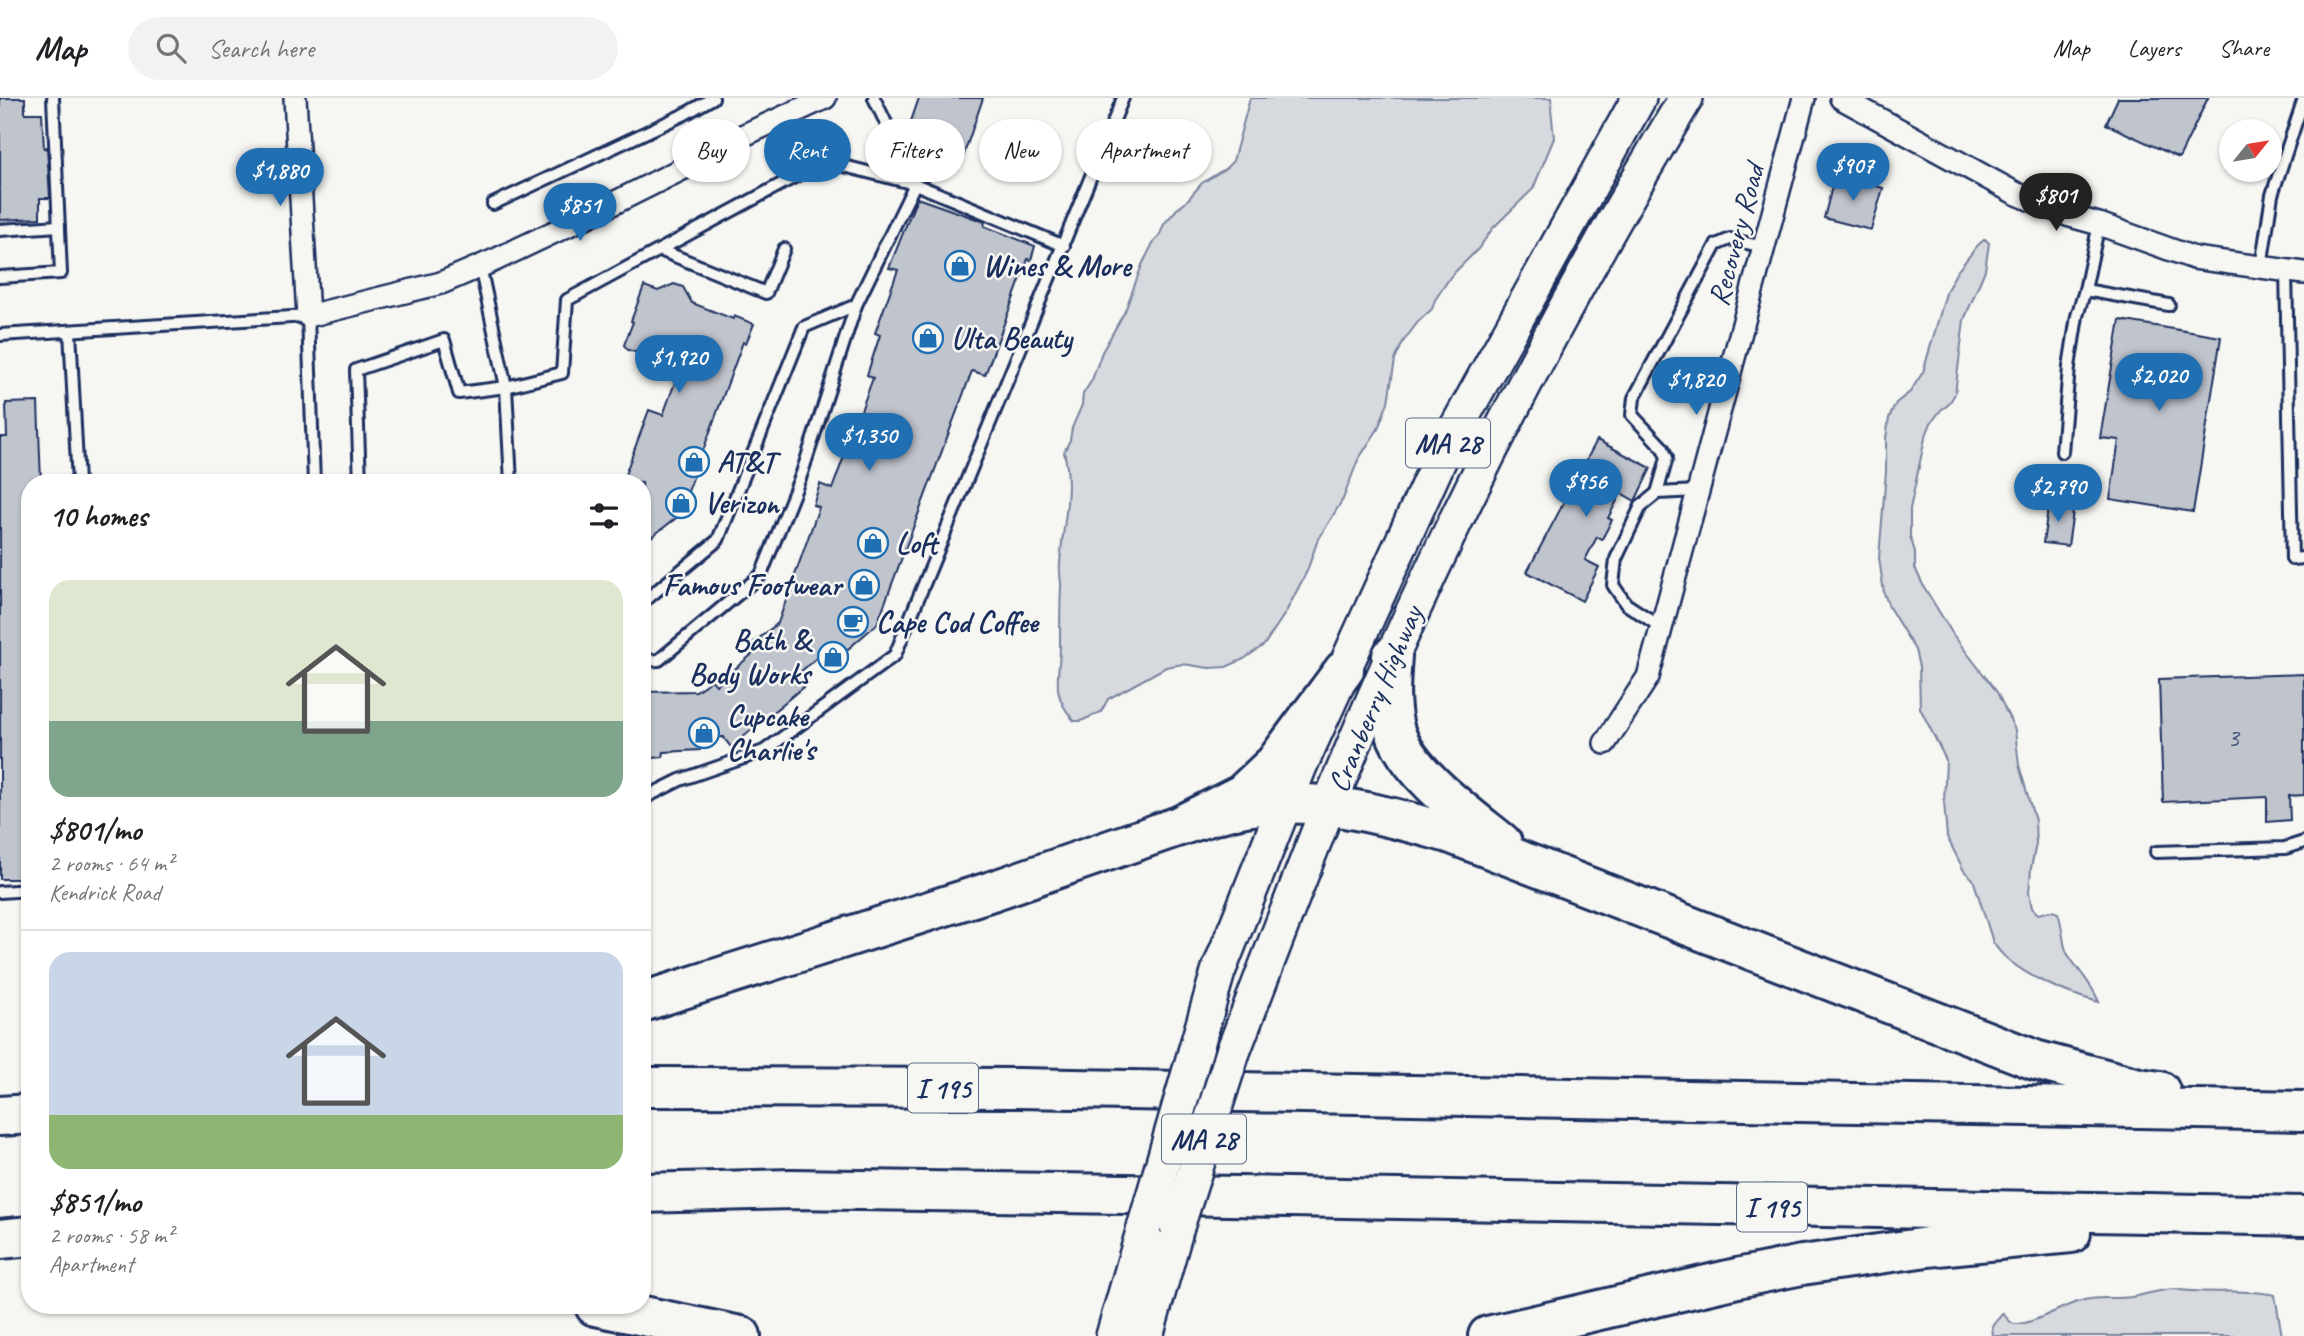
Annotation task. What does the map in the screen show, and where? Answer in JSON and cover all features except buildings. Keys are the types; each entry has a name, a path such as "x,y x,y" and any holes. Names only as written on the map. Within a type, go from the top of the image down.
{"highway":[{"path":"1392,656 1391,704 1395,730 1401,746 1442,794 1525,863"},
{"path":"1179,826 1242,794 1275,764 1344,670"},
{"path":"651,999 992,891 1236,808 1286,803 1330,805 1373,812 1449,834 2035,1060 2139,1088 2304,1111"},
{"name":"I 195","path":"651,1087 1018,1088 2304,1111"},
{"path":"0,1116 21,1115"},
{"name":"I 195","path":"651,1193 792,1189 2196,1213 2304,1219"},
{"path":"1488,1336 1737,1278 1869,1255 2034,1235 2304,1219"},
{"path":"634,1314 741,1336"}],"main road":[{"name":"Cranberry Highway","path":"1113,1336 1218,972 1286,803 1443,452 1639,98"},
{"name":"Cranberry Highway","path":"1146,1336 1177,1227 1233,1052 1350,752 1474,482 1620,207 1686,98"}],"street":[{"path":"295,98 309,316 441,283 588,216 714,153 742,136 825,98"},
{"name":"Recovery Road","path":"1605,743 1648,677 1804,98"},
{"path":"1841,98 2015,193 2070,216 2194,258 2295,271"}],"lane":[{"path":"0,277 61,273 53,98"},
{"path":"493,204 685,114 713,98"},
{"path":"874,98 915,184"},
{"path":"651,794 680,780 764,751 895,655 1124,98"},
{"path":"2262,267 2272,195 2304,98"},
{"path":"360,474 356,370 444,341 459,393 506,387 562,373 567,300 824,161 915,184 1064,246"},
{"path":"651,660 659,660 761,575 802,473 856,305 915,184"},
{"path":"2062,452 2069,367 2077,316 2099,224"},
{"path":"0,230 59,226"},
{"path":"1661,627 1626,604 1613,585 1616,559 1641,506 1657,493 1667,458 1663,447 1632,415 1634,398 1716,245 1730,239 1763,247"},
{"path":"660,250 766,293 784,249"},
{"path":"480,266 506,387 511,474"},
{"path":"2295,271 2292,559 2304,558"},
{"path":"2085,290 2169,305"},
{"path":"651,596 718,540 804,327 856,305"},
{"path":"0,335 309,316 314,474"},
{"path":"70,331 78,474"},
{"path":"2291,486 2304,485"},
{"path":"1657,493 1698,491"},
{"path":"2156,852 2285,848 2304,842"},
{"path":"0,892 21,891"}],"shaded area":[{"path":"1250,98 1552,98 1554,138 1533,189 1493,228 1479,248 1451,276 1432,309 1403,342 1395,360 1388,402 1378,429 1358,460 1343,499 1317,542 1307,571 1286,612 1264,645 1226,667 1209,668 1183,664 1166,667 1108,699 1101,712 1081,721 1074,721 1061,701 1058,684 1060,567 1068,494 1064,452 1082,405 1083,394 1125,311 1142,265 1164,224 1202,183 1212,182 1212,177 1233,161"},
{"path":"1985,239 1989,243 1985,270 1964,320 1955,394 1931,423 1925,438 1910,509 1910,536 1915,552 1915,568 1924,587 1954,636 1997,692 2015,730 2019,765 2035,821 2036,844 2029,892 2032,908 2038,914 2052,911 2058,913 2067,953 2099,1002 2040,980 2012,963 1993,942 1973,879 1964,871 1947,837 1944,802 1946,760 1920,708 1919,667 1915,650 1889,607 1884,593 1879,558 1889,418 1896,403 1910,392 1923,372 1947,290 1956,273"},
{"path":"2174,1289 2275,1295 2282,1336 1993,1336 1992,1326 2003,1313 2011,1322 2022,1324 2085,1300 2131,1297"}],"place":[{"name":"Wines & More","path":"960,266"},
{"name":"Ulta Beauty","path":"928,338"},
{"name":"AT&T","path":"694,462"},
{"name":"Verizon","path":"681,503"},
{"name":"Loft","path":"873,543"},
{"name":"Famous Footwear","path":"864,585"},
{"name":"Cape Cod Coffee","path":"853,622"},
{"name":"Bath & Body Works","path":"833,657"},
{"name":"Cupcake Charlie's","path":"704,733"}]}
